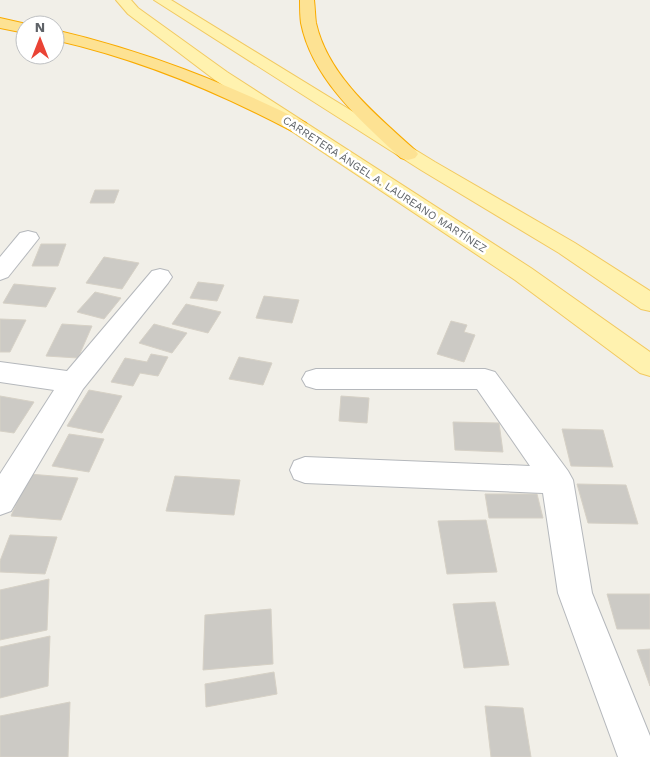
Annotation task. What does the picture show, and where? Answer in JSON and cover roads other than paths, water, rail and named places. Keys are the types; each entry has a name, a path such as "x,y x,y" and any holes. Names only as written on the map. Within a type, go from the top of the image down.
{"highway":[{"path":"307,0 314,42 336,80 372,121 408,154"},
{"path":"0,23 15,26"},
{"path":"65,37 134,54 166,65 248,100 299,127"}],"main road":[{"name":"CARRETERA ÁNGEL A. LAUREANO MARTÍNEZ","path":"123,0 133,11 221,76 522,274 650,366"},
{"path":"161,0 408,154 567,248 650,303"}],"street":[{"path":"0,272 28,238"},
{"path":"0,501 73,382 160,276"},
{"path":"0,372 73,382"},
{"path":"316,379 484,379 557,480 575,593 638,757"},
{"path":"305,470 557,480"}]}
